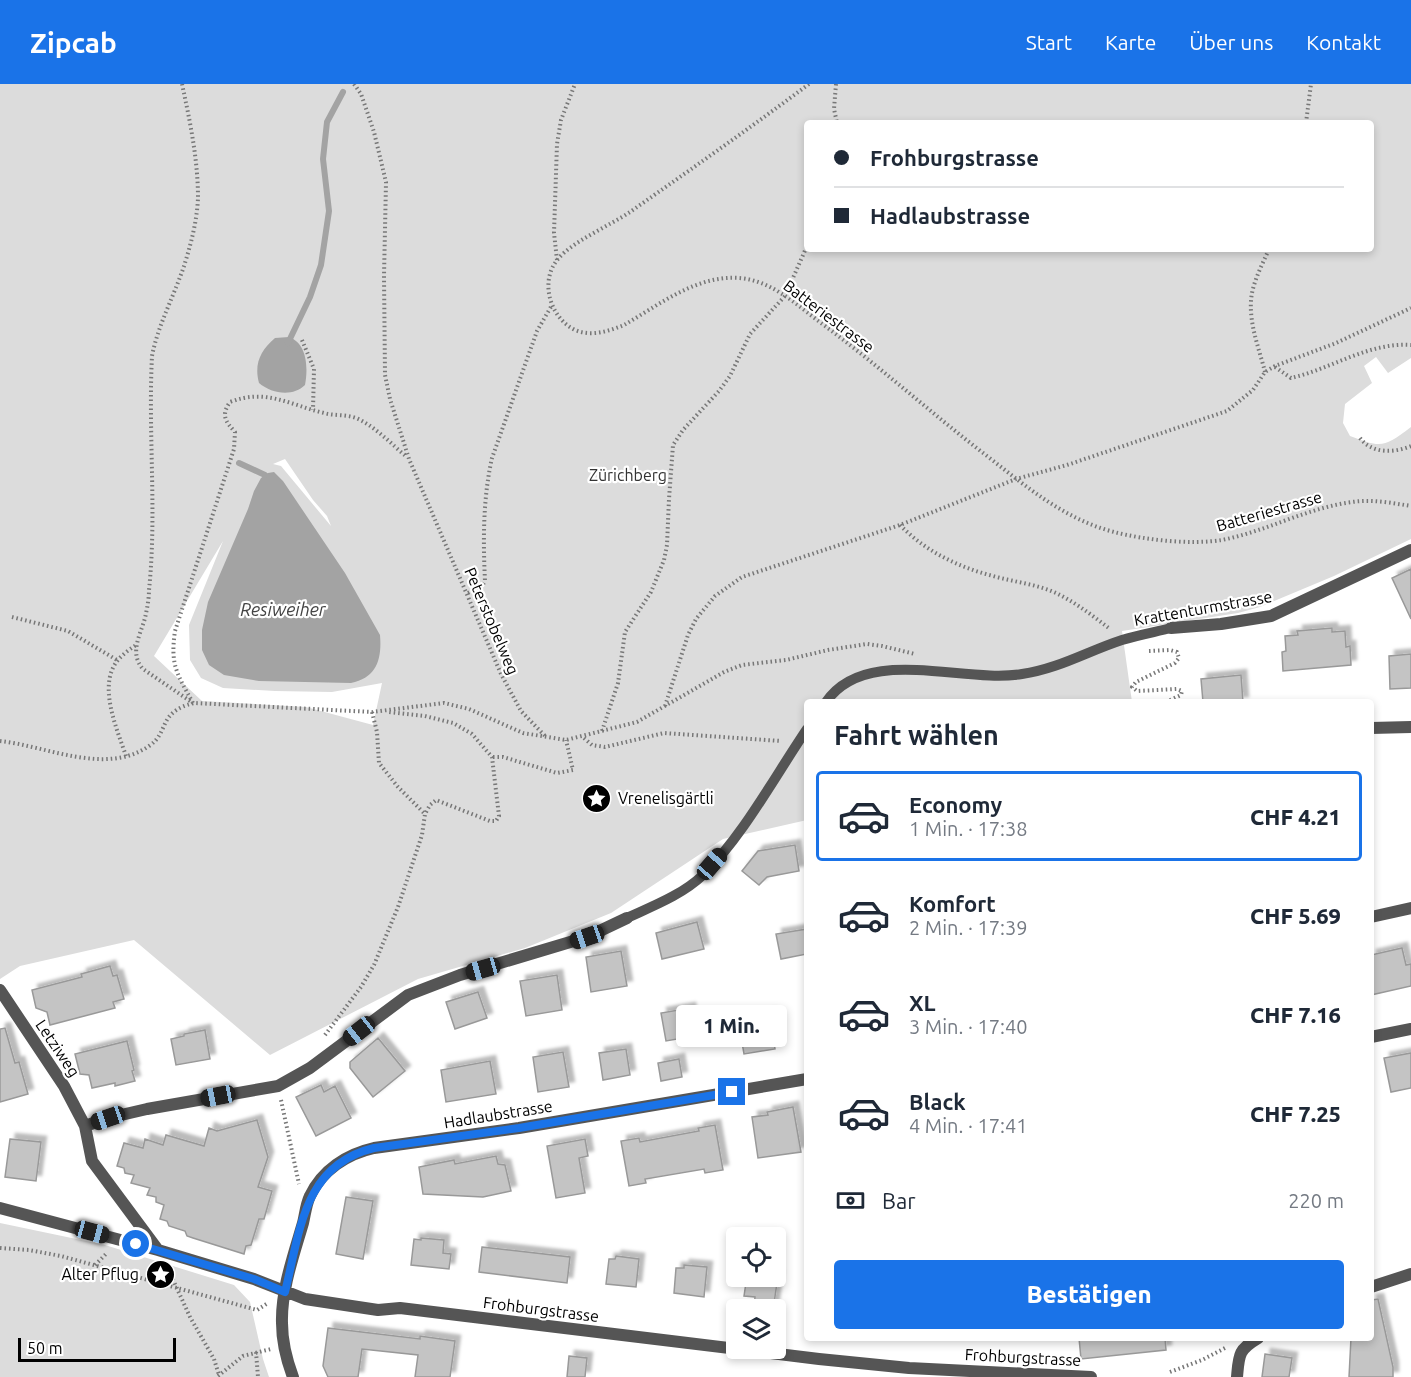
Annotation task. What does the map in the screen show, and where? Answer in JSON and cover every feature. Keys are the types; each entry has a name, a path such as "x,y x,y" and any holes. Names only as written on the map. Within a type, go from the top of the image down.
{"street":[{"name":"Krattenturmstrasse","path":"1171,628 1221,624 1271,616 1411,550"},
{"path":"1374,728 1411,727"},
{"path":"1374,916 1411,908"},
{"path":"158,1250 92,1161 85,1126 147,1109 278,1086 310,1068 408,995 460,975 587,937 627,918"},
{"name":"Letziweg","path":"0,990 64,1086 85,1126"},
{"path":"1374,1036 1411,1029"},
{"name":"Hadlaubstrasse","path":"293,1377 282,1323 285,1292 310,1196 333,1167 357,1152 519,1128 804,1080"},
{"name":"Frohburgstrasse","path":"0,1208 158,1250 254,1279 285,1292 322,1303 378,1310 400,1308 842,1362 909,1368 1091,1377"},
{"path":"1374,1286 1411,1274"},
{"path":"1237,1377 1238,1359 1242,1349 1254,1341"}],"lane":[{"name":"Krattenturmstrasse","path":"829,699 838,688 849,681 875,671 905,669 999,678 1060,666 1122,640 1171,628"},
{"path":"627,918 673,896 702,876 745,822 804,733"}],"path":[{"path":"182,84 198,198 192,240 176,290 155,338 152,356 153,526 151,568 145,618 136,644 138,663 194,703"},
{"name":"Peterstobelweg","path":"354,84 361,94 374,132 386,182 385,375 390,399 409,459 513,697 530,722 546,738"},
{"path":"557,260 554,233 557,144 561,120 574,84"},
{"path":"468,593 482,586 485,581 483,544 488,477 492,458 529,350 552,305 549,279 557,260 570,249 628,213 809,84"},
{"path":"836,84 834,108 836,120"},
{"path":"1306,120 1311,84"},
{"path":"601,732 618,683 626,632 651,592 664,560 667,545 673,445 683,430 725,383 750,334 785,296 804,252"},
{"path":"1265,372 1252,320 1251,306 1252,293 1268,252"},
{"name":"Batteriestrasse","path":"552,305 567,324 576,330 594,333 624,325 693,285 716,279 739,278 763,283 785,296 846,342 1050,504 1072,517 1116,532 1182,541 1221,540 1337,504 1380,501 1411,506"},
{"path":"665,706 688,635 696,619 715,596 727,586 742,578 900,525 1016,479 1067,465 1227,411 1253,390 1265,372 1275,366 1336,343 1411,308"},
{"path":"302,340 314,369 313,410"},
{"path":"1275,366 1291,378 1313,373 1359,354 1388,347 1411,345"},
{"path":"194,703 176,672 172,651 175,631 234,449 235,432 225,421 226,408 230,402 240,398 261,396 276,398 326,414 356,418 380,434 409,459"},
{"path":"1360,438 1365,444 1393,452 1411,446"},
{"path":"900,525 912,538 942,557 983,573 1056,593 1088,612 1136,651 1170,650 1177,652 1179,658 1175,663 1136,682 1132,687 1137,691 1178,689 1182,691 1180,695 1172,699"},
{"path":"12,616 69,631 117,660"},
{"path":"126,756 111,713 108,679 117,660 136,644"},
{"path":"385,712 423,704 455,704 523,733 566,740 637,723 732,668 753,662 786,660 828,650 867,645 897,648 923,657"},
{"path":"0,741 25,744 83,759 102,760 126,756 150,746 173,712 181,706 194,703 425,716 453,723 472,734 492,757 500,816 496,821 490,822 436,800 430,805 424,813 422,835 398,907 374,965 319,1043 310,1068"},
{"path":"372,712 377,732 379,763 398,788 424,813"},
{"path":"583,737 592,745 605,747 664,733 777,739 796,745"},
{"path":"492,757 503,757 557,773 573,770 566,740"},
{"path":"278,1086 299,1185"},
{"path":"95,1265 112,1246"},
{"path":"0,1248 29,1250 95,1265 257,1310"},
{"path":"179,1289 190,1317 214,1359 218,1376 243,1356 265,1350"},
{"path":"1170,1372 1202,1360 1233,1344"},
{"path":"256,1352 258,1377"}],"green space":[{"name":"Zürichberg","path":"0,84 1411,84 1411,358 1388,373 1376,357 1364,366 1372,383 1345,404 1343,423 1350,436 1376,444 1388,442 1411,427 1411,539 1334,576 1260,607 1238,613 1122,631 1132,699 804,699 804,821 723,839 611,913 525,948 418,979 270,1055 134,940 20,966 0,979","holes":["285,459 327,516 331,526 281,466 273,464","223,541 189,625 190,660 201,678 223,688 275,691 332,692 382,683 373,725 306,707 202,701 154,656"]},
{"path":"0,1223 105,1245 234,1285 250,1302 269,1377 0,1377"}],"water":[{"path":"289,337 300,345 303,351 306,365 305,385 289,393 276,392 259,383 257,370 259,358 275,338"},
{"name":"Resiweiher","path":"274,472 283,481 345,573 380,635 379,659 367,677 351,683 259,681 224,675 209,665 202,650 202,630 208,602 254,491 261,478"}],"building":[{"path":"1411,569 1411,619 1392,578"},
{"path":"1332,628 1332,632 1345,631 1346,647 1350,646 1351,665 1283,671 1282,652 1286,651 1285,636 1298,635 1297,631"},
{"path":"1411,654 1411,688 1390,689 1389,656"},
{"path":"1241,675 1243,699 1203,699 1201,679"},
{"path":"795,845 799,871 767,877 759,885 742,871 758,851"},
{"path":"697,922 704,949 662,959 656,933"},
{"path":"804,929 804,955 781,959 776,934"},
{"path":"1402,948 1406,965 1411,964 1411,986 1374,994 1374,954"},
{"path":"621,951 627,986 591,992 586,957"},
{"path":"110,966 113,976 117,975 124,999 113,1002 115,1008 50,1025 47,1012 36,1008 32,990 82,977 81,974"},
{"path":"557,975 562,1010 526,1016 520,981"},
{"path":"478,992 487,1018 455,1029 446,1002"},
{"path":"690,1008 695,1036 666,1041 661,1013"},
{"path":"770,1014 775,1049 744,1054 738,1020"},
{"path":"5,1028 15,1063 19,1062 28,1094 0,1102 0,1029"},
{"path":"205,1030 210,1059 176,1065 171,1039"},
{"path":"378,1038 405,1071 373,1097 350,1068 350,1062"},
{"path":"127,1041 135,1081 92,1088 89,1075 80,1074 75,1054"},
{"path":"626,1049 630,1075 603,1080 599,1053"},
{"path":"563,1052 569,1087 538,1092 533,1057"},
{"path":"1411,1053 1411,1088 1391,1092 1384,1058"},
{"path":"679,1059 682,1077 661,1081 658,1063"},
{"path":"490,1061 496,1094 446,1102 441,1070"},
{"path":"321,1085 324,1092 335,1086 351,1118 316,1136 296,1097"},
{"path":"793,1107 801,1152 758,1158 752,1117 768,1115 767,1112"},
{"path":"257,1120 268,1157 258,1187 272,1191 264,1219 259,1219 251,1245 246,1246 244,1254 187,1236 185,1231 169,1226 167,1221 160,1219 164,1205 156,1202 156,1197 147,1195 150,1188 131,1183 134,1175 125,1173 124,1168 117,1166 124,1143 143,1148 145,1139 163,1145 166,1135 204,1146 209,1128 217,1131"},
{"path":"715,1125 723,1170 705,1173 704,1169 645,1179 646,1183 629,1186 621,1141 639,1138 640,1142 699,1131 698,1128"},
{"path":"10,1139 41,1142 36,1181 5,1177"},
{"path":"585,1139 588,1156 579,1158 585,1193 556,1198 547,1146"},
{"path":"496,1156 498,1164 505,1165 511,1191 483,1197 423,1194 419,1167 454,1160 455,1164"},
{"path":"346,1197 373,1201 363,1259 336,1254"},
{"path":"421,1238 444,1240 443,1253 451,1254 449,1269 411,1265 414,1239 421,1240"},
{"path":"482,1247 570,1257 567,1283 479,1272"},
{"path":"616,1256 639,1259 636,1287 606,1284 609,1259 615,1259"},
{"path":"684,1265 707,1267 704,1297 674,1293 676,1268 684,1268"},
{"path":"745,1287 776,1287 775,1299 755,1299 755,1297 744,1296"},
{"path":"1378,1299 1393,1367 1393,1377 1349,1377 1351,1341 1374,1341 1374,1300"},
{"path":"328,1328 455,1341 450,1377 415,1377 418,1355 362,1349 358,1377 328,1377 323,1366"},
{"path":"1079,1341 1165,1341 1166,1350 1081,1359"},
{"path":"1265,1354 1292,1358 1289,1377 1262,1377"},
{"path":"569,1356 587,1358 585,1377 567,1377"}],"waterway":[{"path":"288,343 310,297 321,265 329,211 323,159 327,122 343,92"},
{"path":"239,463 265,475"}],"place":[{"name":"Vrenelisgärtli","path":"597,798"},
{"name":"Alter Pflug","path":"160,1274"}],"route":[{"path":"136,1244 254,1279 285,1292 310,1196 333,1167 357,1152 519,1128 732,1092"}]}
